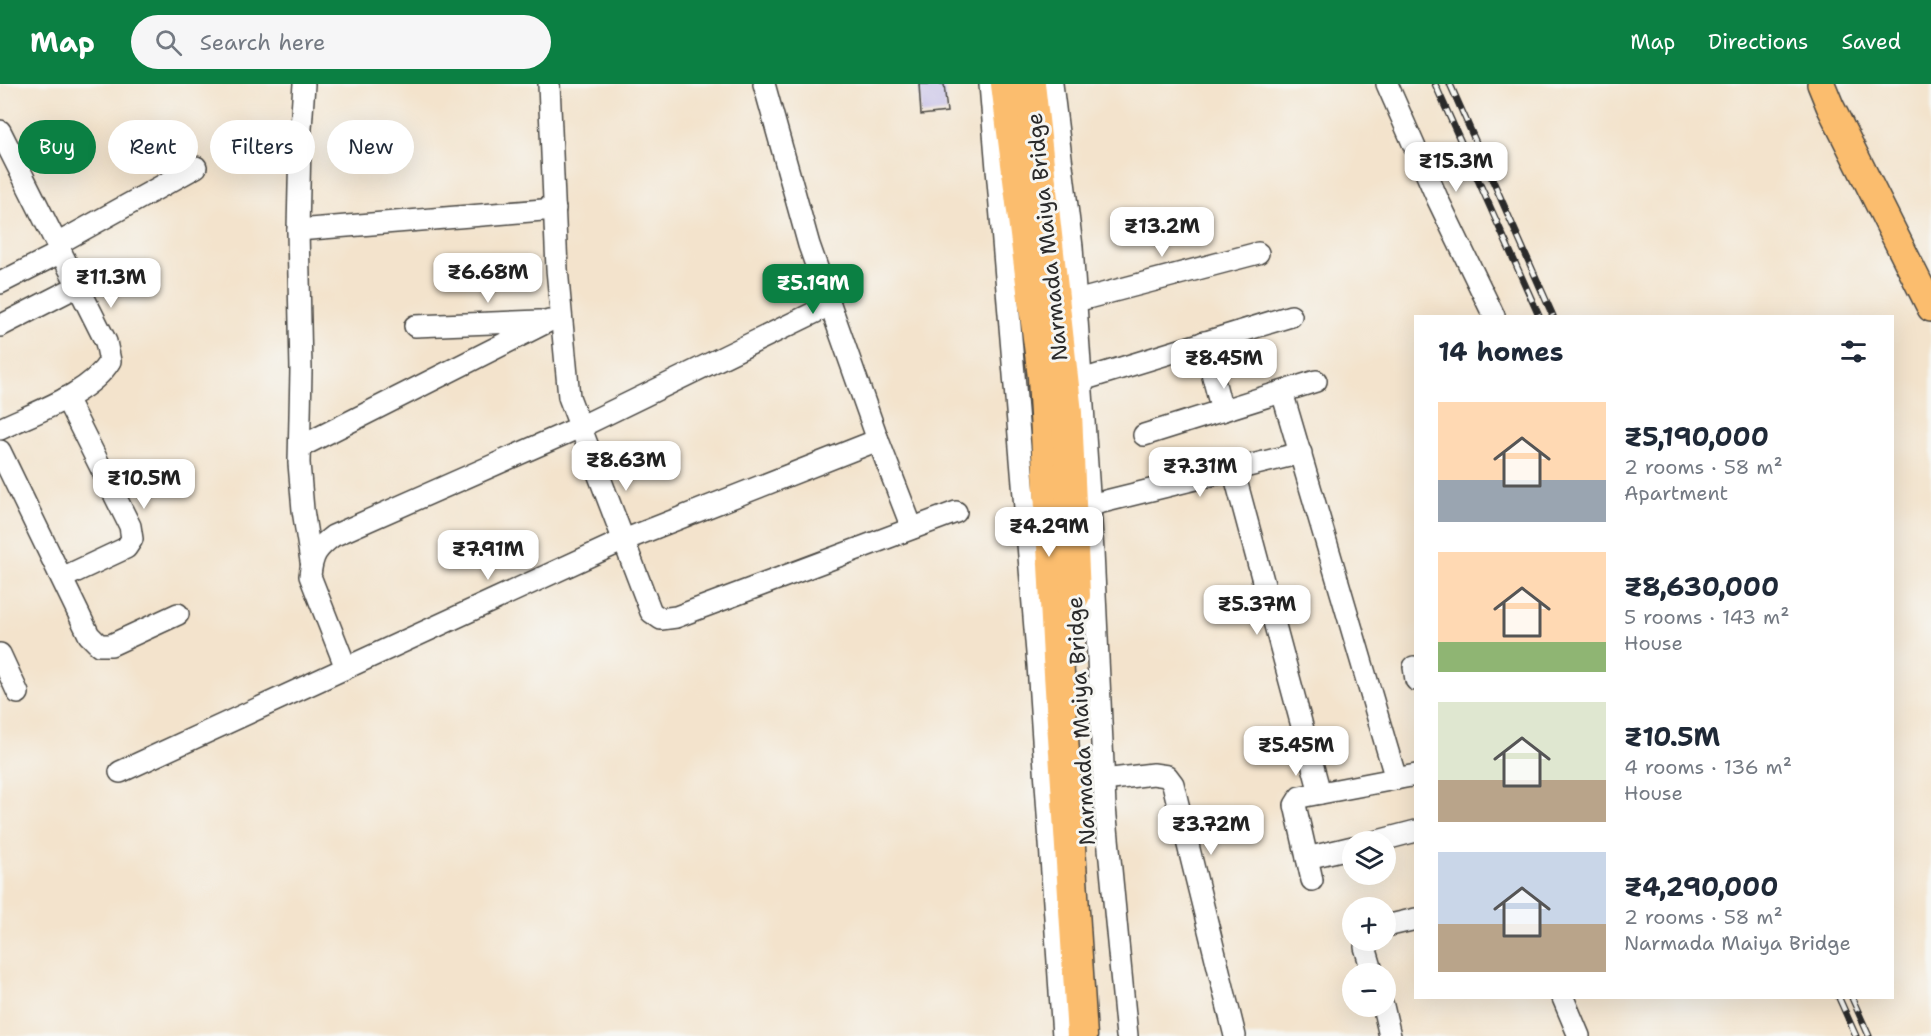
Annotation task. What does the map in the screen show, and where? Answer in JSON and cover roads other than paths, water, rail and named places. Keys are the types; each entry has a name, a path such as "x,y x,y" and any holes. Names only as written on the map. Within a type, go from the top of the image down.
{"highway":[{"path":"1006,84 1043,377 1082,1036"},
{"name":"Narmada Maiya Bridge","path":"1030,84 1067,413 1090,904 1100,1036"}],"main road":[{"path":"1821,84 1931,308"}],"street":[{"path":"304,84 298,230 300,447 303,510 311,561 310,576 346,668"},
{"path":"549,84 555,209 555,320 570,397 651,612 661,619 676,616 956,512"},
{"path":"764,84 809,245 878,440 912,528"},
{"path":"990,84 1036,642 1063,1036"},
{"path":"1052,84 1072,247 1090,505 1104,780 1127,1036"},
{"path":"1387,84 1438,200 1494,315"},
{"path":"0,131 7,163 59,248 106,342 110,362 102,374 66,398 0,429"},
{"path":"0,283 184,174"},
{"path":"298,230 555,209"},
{"path":"1076,301 1258,253"},
{"path":"0,326 78,286"},
{"path":"311,561 318,548 333,536 580,427 830,305"},
{"path":"1082,380 1292,315"},
{"path":"300,447 555,320"},
{"path":"415,326 555,320"},
{"path":"1204,342 1222,411"},
{"path":"1144,435 1316,381"},
{"path":"1282,392 1406,777 1300,797 1295,805 1312,880"},
{"path":"62,578 126,548 132,539 130,526 66,398"},
{"path":"120,772 624,540 878,440"},
{"path":"0,451 89,635 99,645 111,645 178,614"},
{"path":"1090,505 1301,453"},
{"path":"1233,470 1320,793"},
{"path":"0,654 18,693"},
{"path":"1104,780 1153,774 1167,776 1173,784 1235,1036"},
{"path":"1396,836 1414,832"},
{"path":"1307,858 1342,850"},
{"path":"1396,924 1414,919"},
{"path":"1563,999 1579,1036"},
{"path":"1386,1017 1390,1036"}],"railway":[{"path":"1435,84 1539,315"},
{"path":"1450,84 1553,315"},
{"path":"1839,999 1856,1036"},
{"path":"1852,999 1869,1036"}]}
